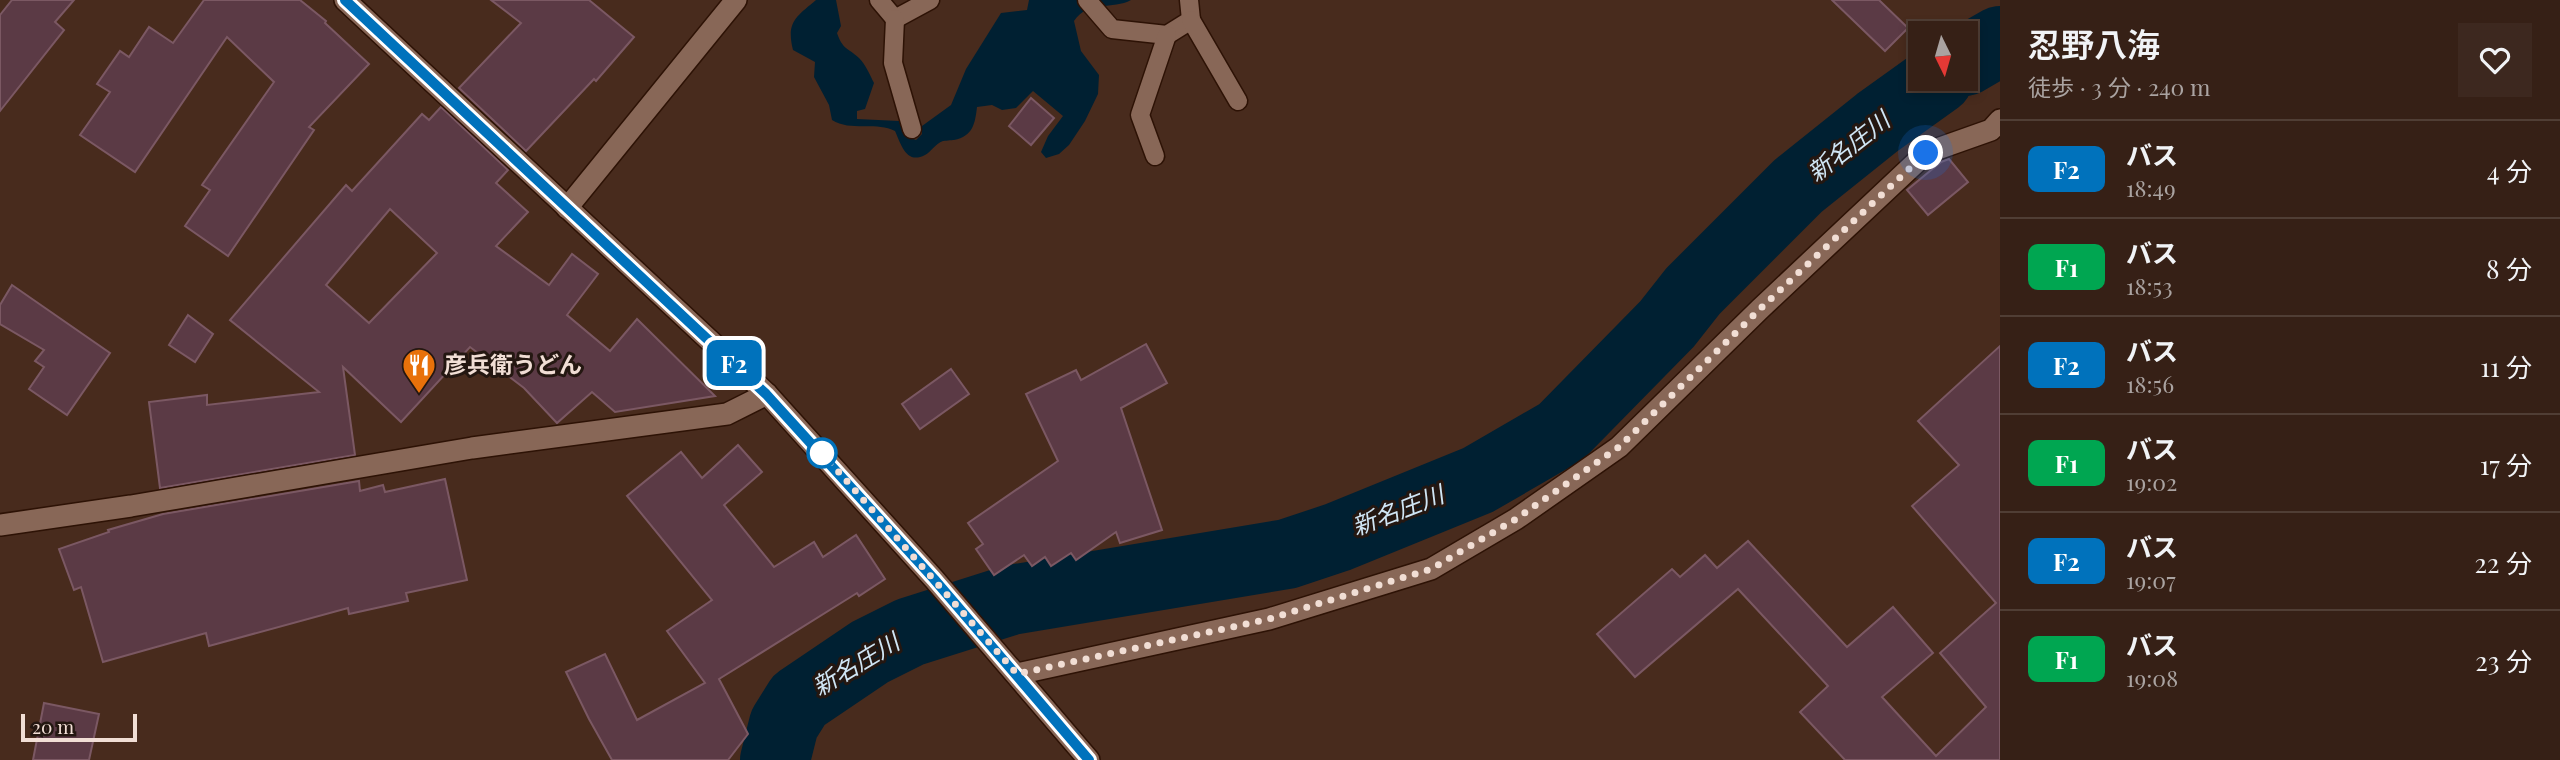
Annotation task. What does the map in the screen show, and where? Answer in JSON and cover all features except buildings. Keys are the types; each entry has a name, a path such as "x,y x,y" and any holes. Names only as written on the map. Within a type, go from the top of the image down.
{"street":[{"path":"345,0 766,394 934,579 1088,760"},
{"path":"567,208 736,0"},
{"path":"1013,669 1269,619 1431,569 1516,519 1619,447 1760,309 1926,153 1991,130 2000,120"},
{"path":"0,525 131,506 472,448 727,414 766,394"}],"lane":[{"path":"879,0 895,19 893,63 912,130"},
{"path":"895,19 930,0"},
{"path":"1087,0 1112,29 1167,35 1191,20"},
{"path":"1189,0 1191,20 1238,101"},
{"path":"1155,156 1140,115 1167,35"}],"water":[{"path":"816,0 836,0 841,26 837,33 839,39 861,61 874,83 865,109 857,111 857,119 899,121 908,137 916,140 922,134 922,126 951,105 966,69 1001,13 1027,10 1029,0 1131,0 1086,10 1074,21 1081,51 1099,75 1098,94 1069,145 1059,154 1046,158 1041,152 1048,136 1063,116 1033,91 1016,108 1002,110 992,105 977,107 974,124 965,136 943,141 919,157 905,152 895,131 839,124 832,120 829,105 814,77 815,62 793,50 791,41 794,21"}],"waterway":[{"name":"新名庄川","path":"1978,54 2000,41"},
{"name":"新名庄川","path":"775,760 784,724 799,700 870,652 910,632 1011,600 1287,554 1338,537 1478,480 1561,432 1667,324 1693,291 1798,186 1921,91"}],"bus line":[{"name":"F2","path":"345,0 766,394 934,579 1089,760"}],"place":[{"name":"彦兵衛うどん","path":"419,395"}],"route":[{"path":"822,453 1017,674 1269,619 1431,569 1516,519 1619,447 1760,309 1926,153"}]}
